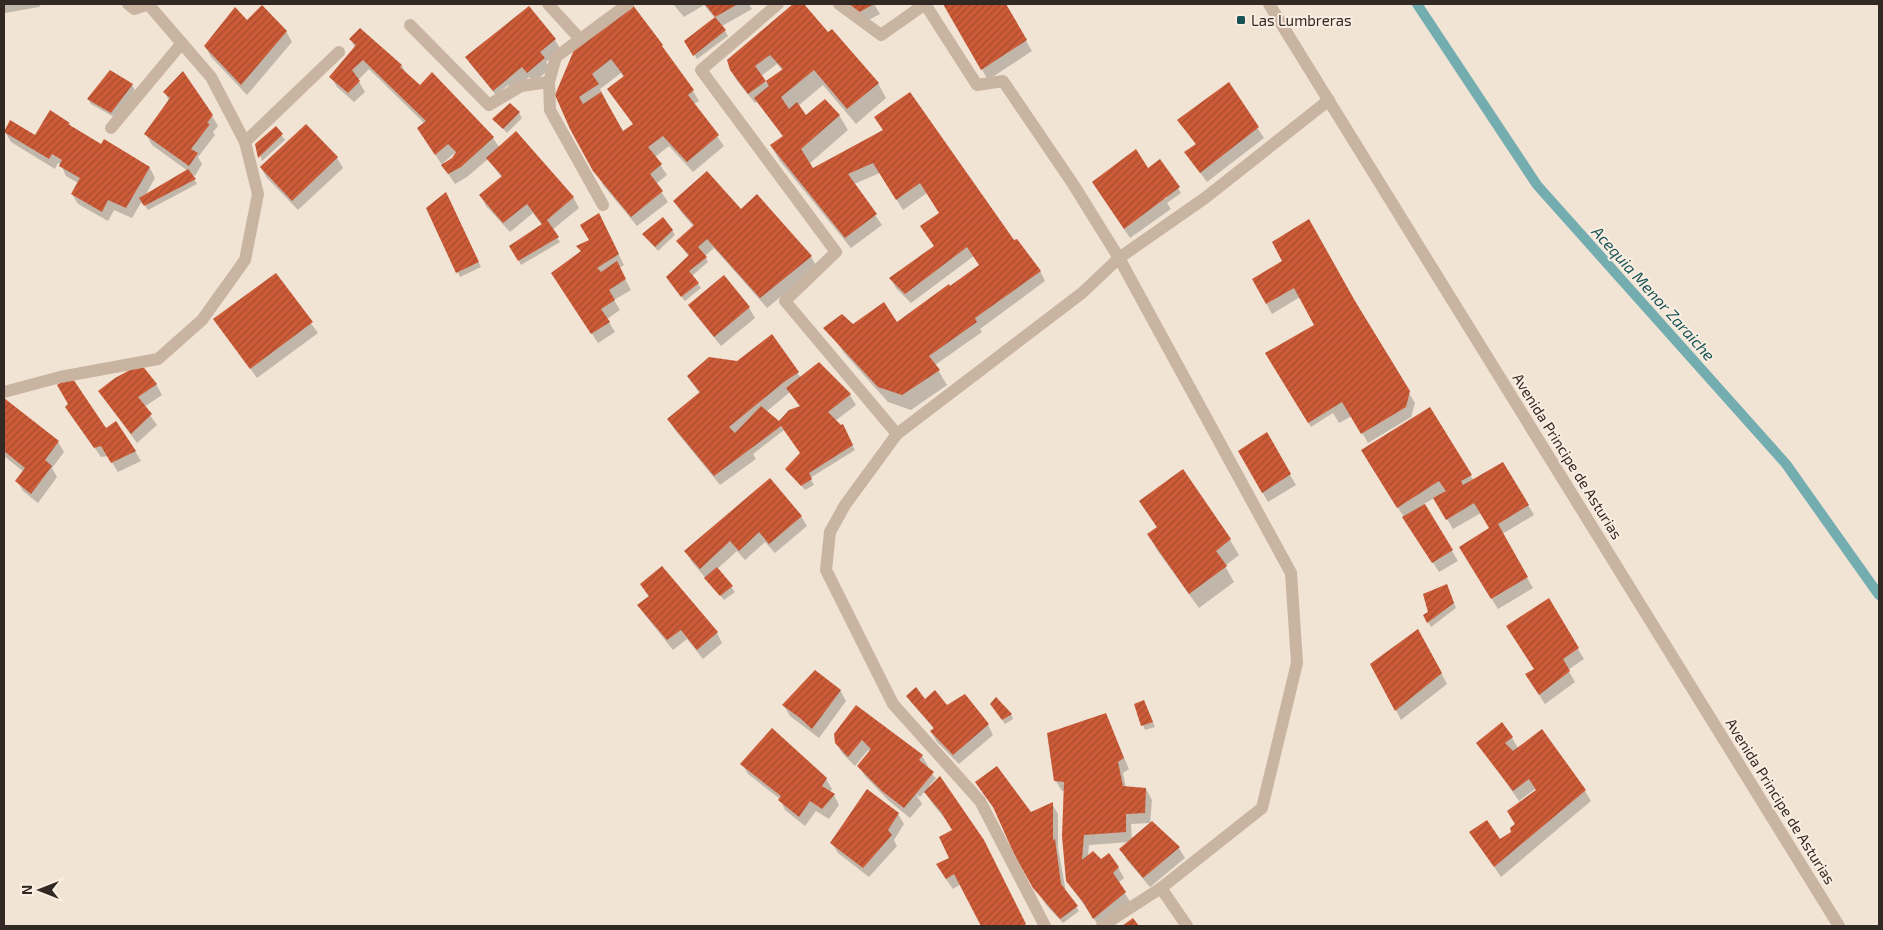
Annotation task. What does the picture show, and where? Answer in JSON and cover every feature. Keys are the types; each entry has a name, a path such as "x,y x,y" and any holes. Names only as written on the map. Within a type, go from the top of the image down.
{"street":[{"path":"4,392 60,377 158,359 202,320 245,260 258,194 245,142 211,77 148,4 134,9 128,4"},
{"path":"548,4 580,39"},
{"path":"603,205 550,110 549,82 556,57 628,4"},
{"path":"778,4 701,70 836,252 785,301 897,434"},
{"path":"839,4 880,35 925,4 978,85 1003,81 1073,184 1119,258 1291,573 1296,663 1262,808 1161,888 1102,926"},
{"name":"Avenida Principe de Asturias","path":"1269,4 1839,926"},
{"path":"410,25 489,105 521,86 549,82"},
{"path":"111,128 182,43"},
{"path":"245,142 339,52"},
{"path":"1045,926 980,801 893,704 826,570 830,532 844,505 897,434 1082,293 1119,258 1205,198 1329,100"},
{"path":"1161,888 1186,926"}],"building":[{"path":"632,4 694,90 688,95 719,135 687,162 663,136 648,147 662,164 650,174 663,191 631,217 593,171 570,129 555,95 574,50","holes":["611,59 624,76 607,89 633,124 623,131 601,92 583,104 579,97 599,84 592,74"]},
{"path":"705,4 738,4 715,17"},
{"path":"793,4 804,4 828,32 832,29 879,83 847,109 814,70 781,97 789,109 797,102 806,115 825,99 840,115 801,149 813,168 883,130 874,117 910,92 1014,240 1017,239 1041,271 975,318 977,322 929,356 940,370 902,395 878,387 823,328 842,314 853,324 884,302 897,322 949,284 950,286 979,265 967,247 905,294 889,278 934,246 920,226 939,213 920,183 896,200 873,163 848,174 877,214 845,238 770,145 783,136 754,98 769,86 766,81 748,94 730,70 727,60","holes":["770,55 783,69 766,81 755,66"]},
{"path":"850,4 874,4 856,14"},
{"path":"943,4 1006,4 1027,40 981,70"},
{"path":"262,5 287,31 241,85 204,46 235,7 247,20"},
{"path":"529,6 556,39 540,52 545,58 527,73 522,67 493,91 465,57"},
{"path":"715,17 726,30 693,56 684,41"},
{"path":"360,28 402,65 400,67 420,85 432,72 494,137 461,167 448,174 441,165 452,158 456,152 448,144 435,155 417,128 426,121 363,60 352,70 360,81 348,93 329,77 356,45 349,39"},
{"path":"110,70 133,84 111,113 87,99"},
{"path":"183,71 213,115 207,123 210,124 191,149 198,153 189,166 144,134 170,98 163,92"},
{"path":"1229,82 1259,127 1200,173 1184,152 1196,144 1177,120"},
{"path":"510,103 520,112 503,129 492,119"},
{"path":"50,110 70,123 68,124 101,144 104,139 150,167 126,208 108,200 102,212 71,194 80,178 59,166 62,160 52,154 49,159 4,132 10,120 35,135"},
{"path":"306,124 338,157 292,201 260,167"},
{"path":"276,126 283,134 258,158 255,144"},
{"path":"516,131 574,197 547,220 559,237 518,261 509,246 542,224 527,204 503,223 479,195 502,176 486,158"},
{"path":"1136,149 1148,168 1160,159 1180,187 1124,229 1092,182"},
{"path":"188,169 196,179 144,206 139,198"},
{"path":"707,171 741,209 757,194 812,256 760,298 707,239 698,247 707,257 689,271 699,283 681,297 666,277 689,255 676,241 694,225 673,201"},
{"path":"446,192 479,262 456,273 426,208"},
{"path":"599,213 619,254 597,268 601,272 617,261 626,279 609,290 615,300 601,309 610,322 591,334 551,273 581,251 576,246 589,240 580,225"},
{"path":"663,217 673,230 655,247 642,234"},
{"path":"1309,219 1355,301 1410,391 1406,407 1361,434 1342,402 1308,423 1265,353 1314,325 1294,288 1266,304 1252,279 1282,261 1272,242"},
{"path":"276,273 313,322 250,369 213,319"},
{"path":"724,275 750,307 714,337 688,305"},
{"path":"772,334 799,372 729,427 735,433 761,406 779,421 789,410 800,406 786,388 819,362 851,394 828,412 841,425 843,424 853,445 809,473 812,479 801,486 785,469 800,453 781,426 714,476 667,419 700,392 687,376 709,357 737,361"},
{"path":"141,364 157,384 138,397 152,414 131,434 98,391 115,378"},
{"path":"71,376 106,428 116,421 136,451 111,463 101,446 94,448 65,407 68,404 57,385"},
{"path":"4,398 59,441 45,460 52,466 31,494 15,481 25,468 4,451"},
{"path":"1430,407 1472,475 1461,481 1463,485 1503,462 1529,505 1498,524 1528,577 1491,599 1459,547 1489,528 1474,503 1446,520 1433,498 1446,491 1439,481 1397,508 1361,450"},
{"path":"1267,432 1291,474 1262,493 1238,451"},
{"path":"1183,469 1231,539 1216,551 1227,566 1189,594 1147,534 1157,527 1139,501"},
{"path":"770,478 802,516 769,544 759,532 739,551 730,541 700,569 684,551"},
{"path":"1425,504 1453,550 1432,563 1402,517"},
{"path":"662,566 718,632 697,650 681,630 667,640 637,605 649,596 640,584"},
{"path":"717,567 733,586 720,596 704,578"},
{"path":"1447,584 1454,603 1427,623 1423,615 1428,612 1423,594"},
{"path":"1549,598 1579,648 1563,659 1570,671 1539,695 1525,674 1534,669 1506,626"},
{"path":"1418,629 1442,673 1395,711 1370,664"},
{"path":"815,670 841,690 812,729 782,705"},
{"path":"916,687 925,699 935,690 947,705 965,694 989,724 953,755 930,731 934,728 906,696"},
{"path":"996,697 1012,714 1002,720 990,704"},
{"path":"1144,700 1153,722 1141,726 1134,704"},
{"path":"856,705 923,755 919,760 934,772 904,808 882,791 857,766 871,749 862,740 848,757 835,743 834,734"},
{"path":"1106,713 1124,758 1118,762 1123,786 1146,788 1145,813 1126,814 1126,832 1084,835 1082,860 1093,851 1101,859 1109,853 1119,867 1113,873 1126,892 1093,919 1083,902 1066,881 1062,836 1064,782 1054,781 1047,733"},
{"path":"1502,722 1513,737 1505,743 1513,751 1542,729 1586,790 1494,867 1469,832 1487,820 1500,839 1511,832 1510,828 1515,824 1507,811 1536,790 1529,779 1513,791 1476,743"},
{"path":"772,728 827,778 822,786 835,794 822,809 810,801 799,817 778,800 781,796 740,764"},
{"path":"997,766 1031,812 1053,802 1053,840 1055,839 1061,884 1078,906 1060,919 1033,888 1015,856 993,807 975,782"},
{"path":"940,776 984,840 1026,924 1022,926 981,926 954,874 946,879 936,864 949,858 939,837 952,830 941,812 924,792"},
{"path":"867,789 899,813 888,830 892,835 863,868 830,843"},
{"path":"1152,821 1180,847 1143,878 1119,849"},
{"path":"1133,918 1139,926 1122,926"}],"waterway":[{"name":"Acequia Menor Zaraiche","path":"1417,4 1537,185 1786,464 1879,595"}],"place":[{"name":"Las Lumbreras","path":"1241,20"}]}
